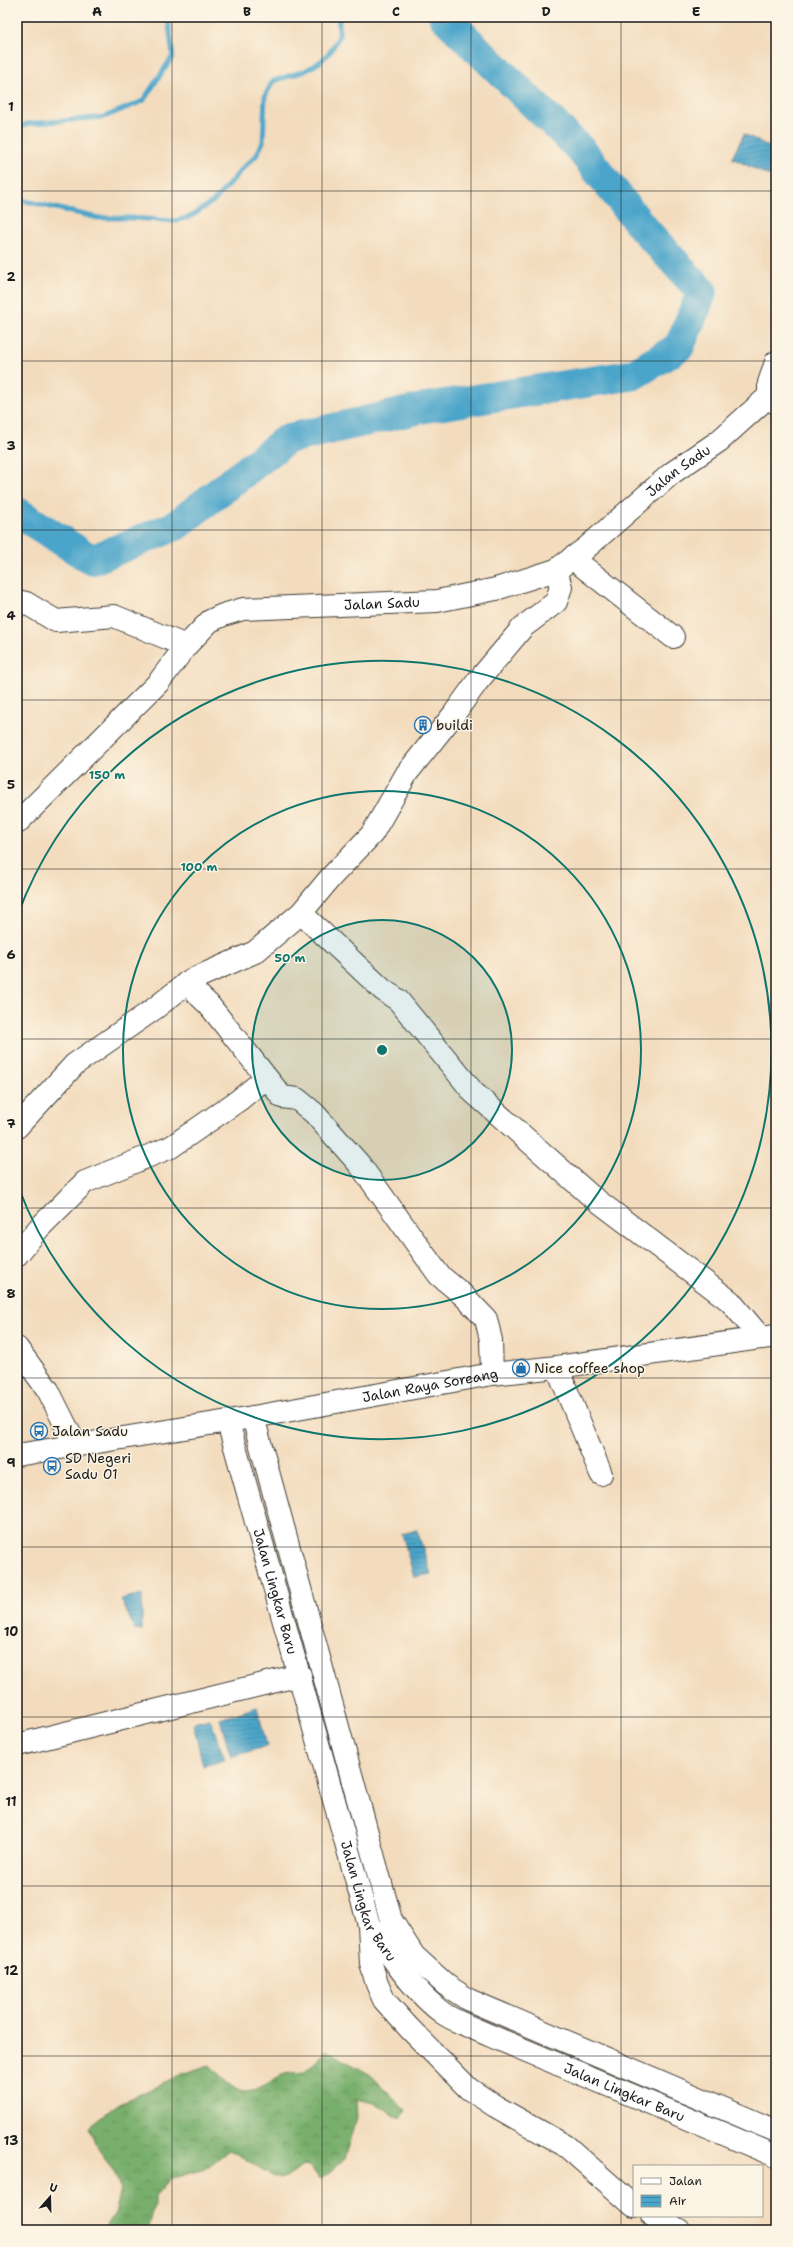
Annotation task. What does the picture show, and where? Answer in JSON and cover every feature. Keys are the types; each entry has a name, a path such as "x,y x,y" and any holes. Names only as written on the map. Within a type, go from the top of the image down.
{"main road":[{"path":"773,400 769,383 776,362"},
{"name":"Jalan Sadu","path":"17,823 158,683 186,646 210,621 243,609 437,602 502,587 564,564 586,549 672,472 719,441 773,400"},
{"path":"17,1127 76,1064 154,1009 186,984 255,952 301,913 331,877 372,834 407,773 454,714 477,682 523,627 556,602 561,587 564,564 673,637"},
{"path":"17,601 26,603 56,621 114,616 186,646"},
{"path":"301,913 384,990 398,1000 474,1093 590,1195 730,1301 768,1337"},
{"path":"186,984 208,1005 282,1097 297,1098 314,1113 360,1165 439,1275 486,1319 491,1340 492,1374"},
{"path":"17,1254 39,1228 85,1182 171,1147 239,1100 266,1078"},
{"name":"Jalan Raya Soreang","path":"17,1455 228,1422 492,1374 557,1367 768,1337"},
{"path":"17,1348 48,1390 76,1446"},
{"path":"557,1367 601,1474"},
{"name":"Jalan Lingkar Baru","path":"253,1417 391,1920 414,1956 446,1985 469,2000 776,2131"},
{"name":"Jalan Lingkar Baru","path":"228,1422 369,1925 403,1973 430,2002 445,2015 776,2156"},
{"path":"17,1745 300,1675"},
{"path":"369,1925 371,1964 377,1984 384,2000 409,2028 469,2089 507,2113 566,2146 633,2205"},
{"path":"655,2217 679,2230"}],"green space":[{"path":"326,2050 371,2075 406,2110 401,2119 373,2103 356,2099 357,2118 345,2159 320,2180 311,2167 304,2165 288,2176 282,2178 277,2177 229,2150 205,2169 171,2179 155,2197 155,2206 148,2230 104,2230 115,2213 121,2190 114,2172 95,2144 89,2127 117,2105 184,2073 210,2065 232,2087 245,2092 257,2089 285,2074 300,2074 305,2072"}],"water":[{"path":"744,134 776,150 776,162 769,176 732,158"},
{"path":"417,1530 431,1574 414,1577 402,1534"},
{"path":"142,1594 142,1630 135,1630 121,1599"},
{"path":"257,1707 267,1746 231,1757 220,1719"},
{"path":"210,1719 225,1760 203,1766 193,1723"}],"waterway":[{"path":"17,130 26,124 104,117 143,101 173,56 168,17"},
{"path":"17,199 98,218 130,218 174,221 190,217 215,200 244,167 256,156 263,142 265,96 273,81 305,71 320,62 331,51 339,36 339,17"},
{"path":"17,512 92,560 175,526 287,439 428,407 633,375 679,347 702,292 644,229 581,150 444,17"}],"place":[{"name":"buildi","path":"423,725"},
{"name":"Nice coffee shop","path":"521,1368"},
{"name":"Jalan Sadu","path":"39,1431"},
{"name":"SD Negeri Sadu 01","path":"52,1466"}]}
